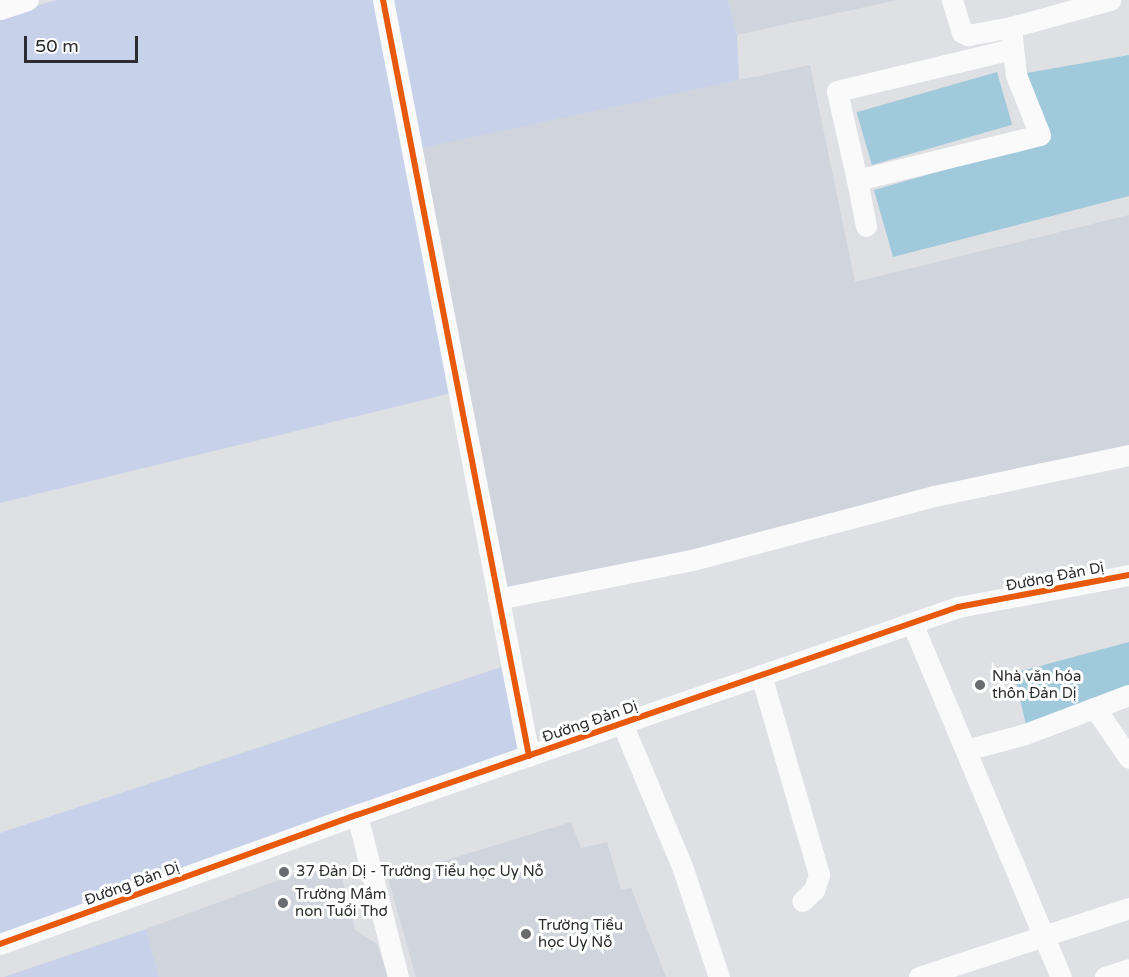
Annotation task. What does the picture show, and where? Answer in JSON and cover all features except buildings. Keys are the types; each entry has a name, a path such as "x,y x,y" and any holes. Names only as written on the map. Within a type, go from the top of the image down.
{"street":[{"path":"0,9 28,0"},
{"path":"383,0 529,756"},
{"path":"952,0 962,32 968,35 1011,27 1110,0"},
{"path":"857,180 1040,135 1016,75 1011,27"},
{"path":"866,226 837,91 1012,49"},
{"path":"498,598 692,560 934,496 1129,455"},
{"name":"Đường Đản Dị","path":"0,944 357,815 958,607 1129,575"},
{"path":"912,623 1061,977"},
{"path":"761,675 819,875 814,890 802,901"},
{"path":"966,750 1024,734 1129,695"},
{"path":"1095,708 1129,758"},
{"path":"622,723 683,869 719,977"},
{"path":"357,815 398,977"},
{"path":"919,977 1129,908"},
{"path":"1105,977 1129,969"}],"shaded area":[{"path":"57,0 728,0 737,35 739,80 412,150 460,391 0,503 0,16"},
{"path":"728,0 897,0 737,35"},
{"path":"1129,55 1129,196 893,257 874,190 1050,140 1027,73"},
{"path":"810,65 855,282 1129,215 1129,456 498,599 412,149"},
{"path":"997,72 1012,125 872,165 857,112"},
{"path":"1129,642 1129,686 1026,725 1014,673"},
{"path":"511,664 529,756 0,944 0,833"},
{"name":"Trường Tiểu học Uy Nỗ","path":"571,822 581,848 607,842 621,890 631,888 666,977 416,977 388,878"},
{"name":"Trường Mầm non Tuổi Thơ","path":"323,864 342,877 355,930 377,944 388,977 159,977 146,929"},
{"path":"146,929 159,977 4,977"}],"cycle path":[{"path":"383,0 529,756"},
{"path":"0,944 357,815 958,607 1129,575"}],"place":[{"name":"Nhà văn hóa thôn Đản Dị","path":"980,685"},
{"name":"37 Đản Dị - Trường Tiểu học Uy Nỗ","path":"284,872"},
{"name":"Trường Mầm non Tuổi Thơ","path":"283,903"},
{"name":"Trường Tiểu học Uy Nỗ","path":"526,934"}]}
